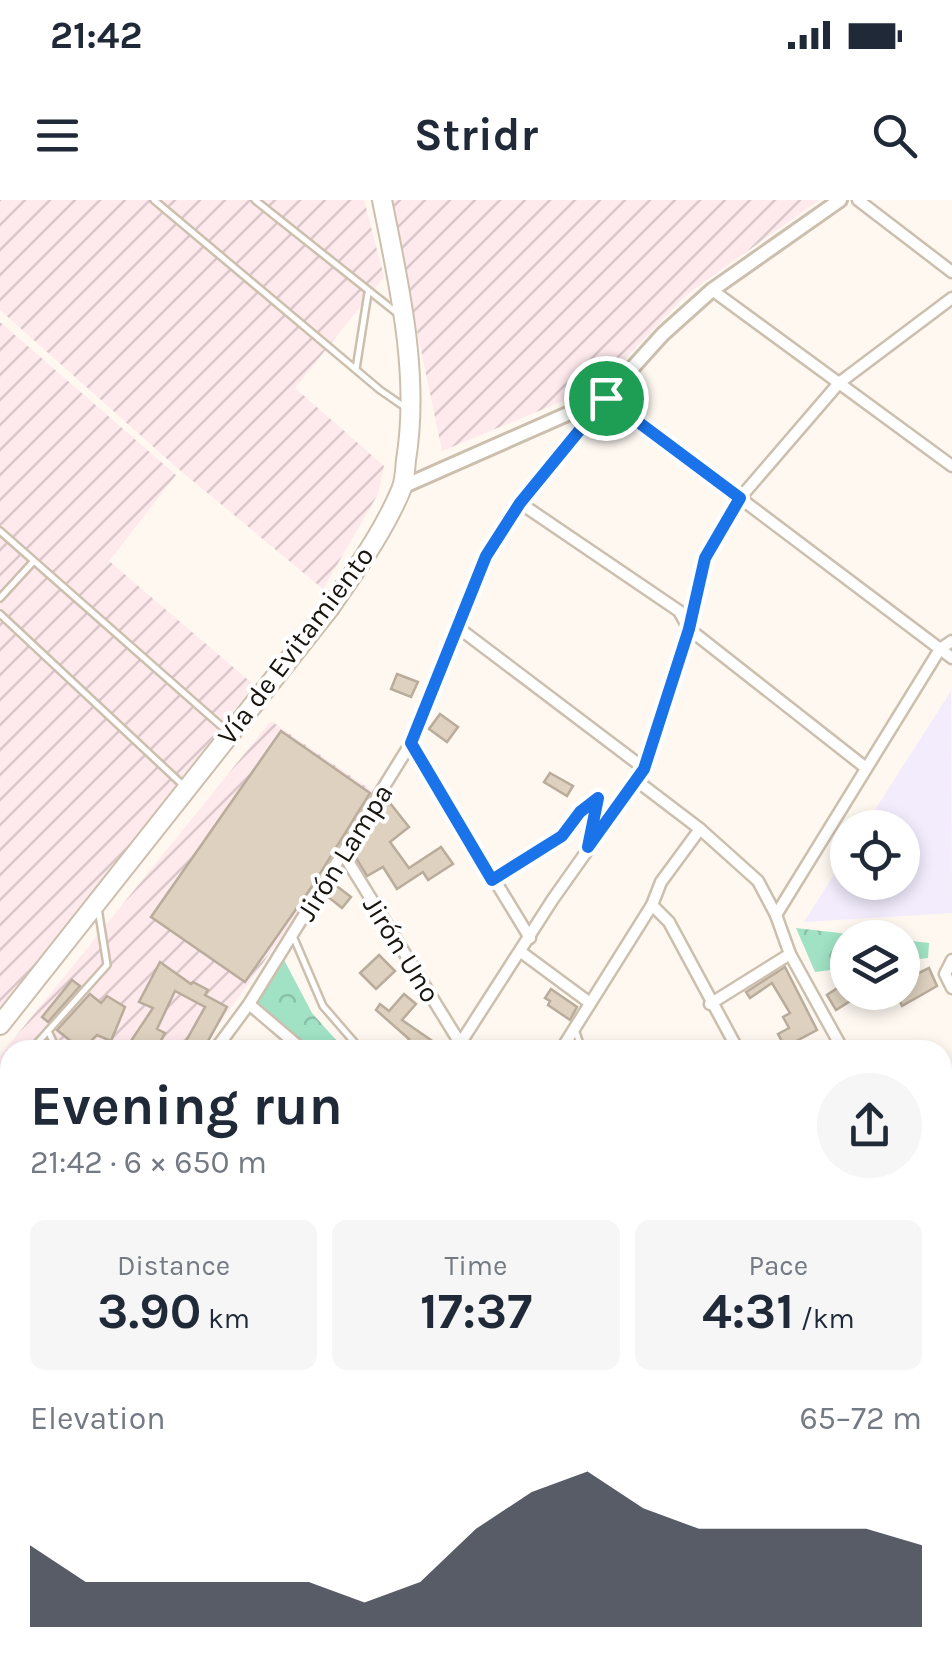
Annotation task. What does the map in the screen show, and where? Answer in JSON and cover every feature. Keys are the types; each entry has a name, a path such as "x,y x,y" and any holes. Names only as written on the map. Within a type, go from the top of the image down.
{"highway":[{"name":"Vía de Evitamiento","path":"0,1025 329,609 366,556 402,487 411,411 404,318 382,200"}],"street":[{"name":"Jirón Lampa","path":"223,1040 250,1004 411,743 486,556 520,503 663,334 712,290 840,200"},
{"path":"858,200 952,272"},
{"path":"712,290 952,466"},
{"path":"462,1040 588,847 644,769 689,629 705,558 740,498 839,383 952,298"},
{"path":"402,487 606,398 952,658"},
{"path":"520,503 679,611 689,629 866,768"},
{"path":"456,626 644,769"},
{"path":"776,915 940,649 952,641"},
{"path":"411,743 530,938"},
{"path":"637,781 700,829 758,882 776,915 790,954 837,1040"},
{"path":"567,1040 652,905 661,882 700,829"},
{"name":"Jirón Uno","path":"344,855 454,1040"},
{"path":"652,905 669,922 732,1040"},
{"path":"521,952 590,1003"},
{"path":"710,1004 790,954"},
{"path":"952,960 945,974 952,988"},
{"path":"250,1004 291,1040"}],"lane":[{"path":"154,200 411,411"},
{"path":"254,200 404,318"},
{"path":"356,369 368,293"},
{"path":"0,531 230,734"},
{"path":"0,598 34,562"},
{"path":"0,614 187,789"},
{"path":"492,880 562,836 580,812 598,798 588,847"},
{"path":"40,1040 107,965 97,902"},
{"path":"293,936 323,1006 352,1040"},
{"path":"575,1028 579,1040"},
{"path":"48,1032 52,1040"}],"shaded area":[{"path":"0,200 364,200 384,277 295,388 384,466 378,494 323,589 175,466 0,310"},
{"path":"390,200 819,200 686,295 599,386 442,451"},
{"path":"0,322 176,475 109,561 254,685 0,1012"},
{"path":"951,691 952,913 804,922 830,881 830,900 920,900 920,810 875,810"},
{"path":"271,721 381,797 208,1040 13,1040"}],"green space":[{"path":"796,928 830,932 830,970 815,972"},
{"path":"920,942 929,943 928,958 920,959"},
{"path":"283,958 312,1013 336,1040 300,1040 258,1002"}],"building":[{"path":"397,674 418,682 411,697 391,689"},
{"path":"440,714 458,727 447,742 429,729"},
{"path":"281,731 370,793 313,885 245,982 151,917"},
{"path":"550,773 573,786 567,796 544,782"},
{"path":"384,803 390,803 409,827 390,842 409,868 441,847 453,864 428,880 423,872 397,889 383,867 367,876 353,853"},
{"path":"334,884 351,897 342,908 327,896"},
{"path":"379,955 395,971 376,989 360,973"},
{"path":"160,962 191,984 208,990 205,995 227,1007 209,1040 187,1040 205,1007 175,991 157,1029 165,1033 161,1040 132,1040 153,1008 139,1002"},
{"path":"785,967 817,1030 798,1040 781,1040 778,1034 789,1028 783,1017 790,1013 772,983 750,998 746,992"},
{"path":"929,968 937,986 920,996 920,972"},
{"path":"72,980 80,986 48,1022 42,1017"},
{"path":"551,989 577,1007 570,1020 548,1005 550,1001 545,998"},
{"path":"90,994 101,1003 107,996 125,1007 111,1040 97,1035 92,1040 70,1040 57,1030"},
{"path":"404,994 416,1004 402,1020 431,1040 408,1040 376,1010 380,1004 389,1011"}],"route":[{"path":"606,398 740,498 705,558 689,629 637,781 588,847 598,798 580,812 562,836 492,880 411,743 486,556 520,503 606,398"}]}
